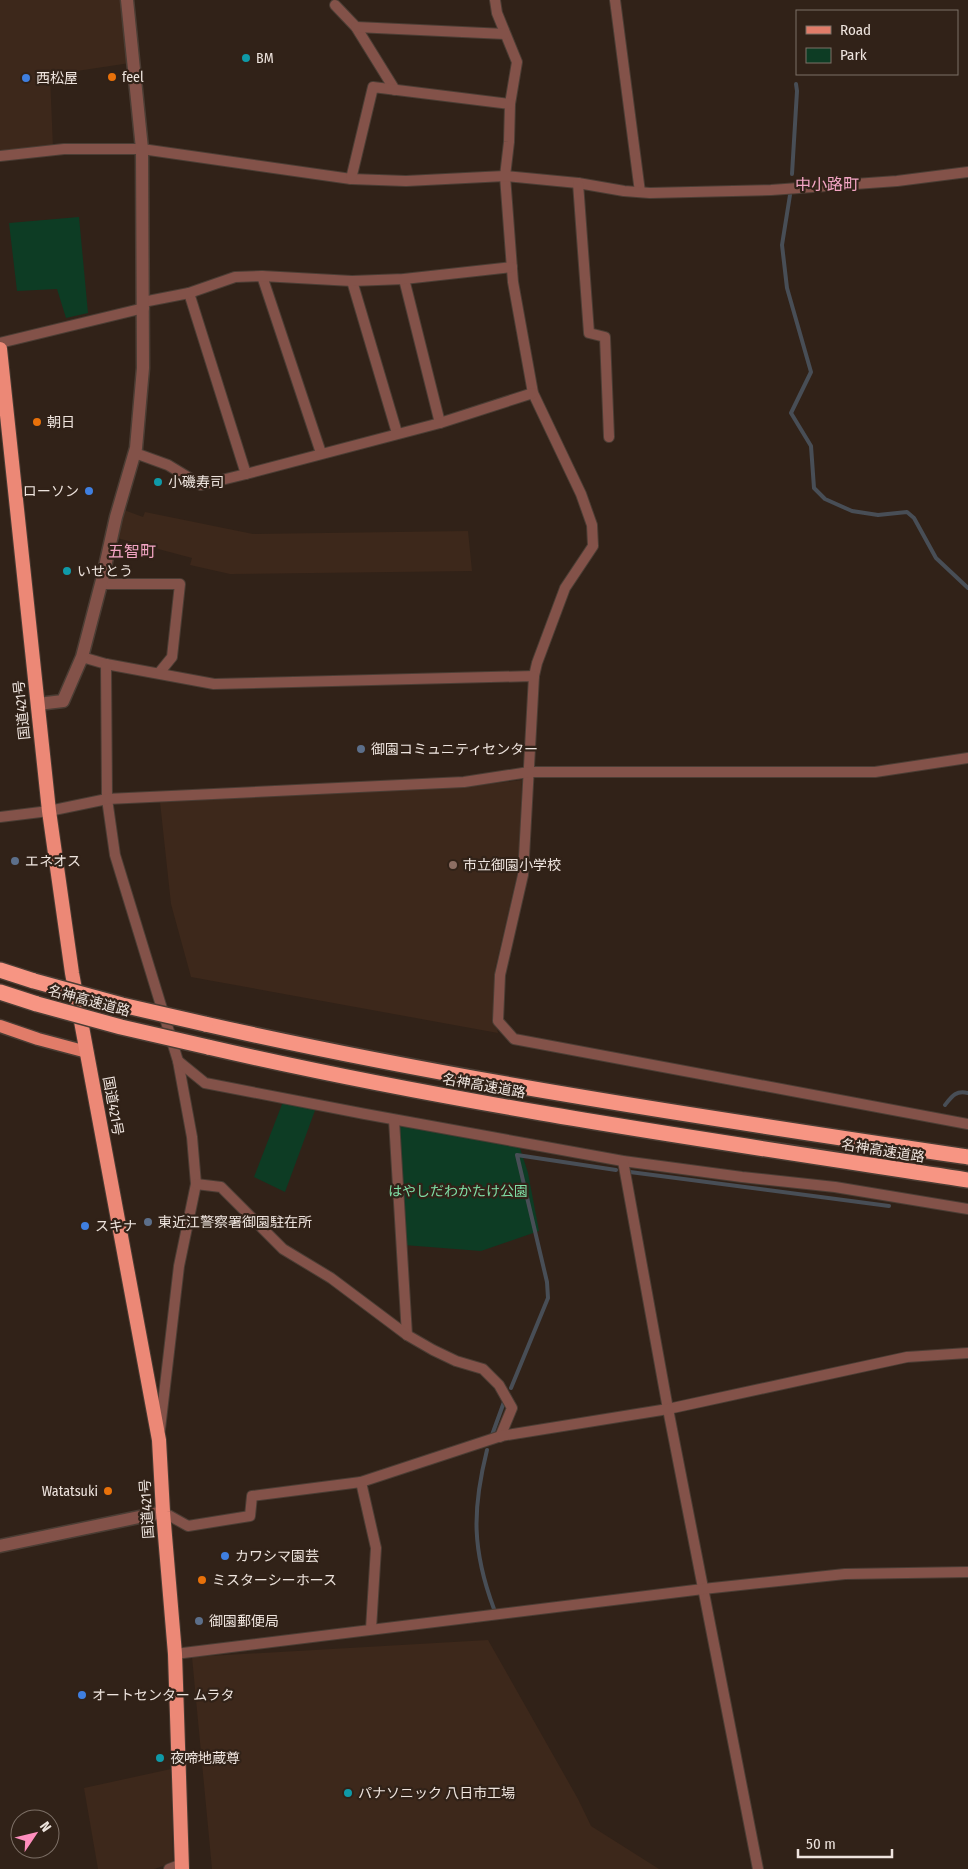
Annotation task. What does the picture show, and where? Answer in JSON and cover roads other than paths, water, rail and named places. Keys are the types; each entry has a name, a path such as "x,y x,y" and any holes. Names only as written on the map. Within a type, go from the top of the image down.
{"highway":[{"name":"国道421号","path":"0,349 49,811 72,973 159,1440 162,1512 175,1654 177,1867"},
{"name":"名神高速道路","path":"0,970 122,1005 310,1048 731,1122 968,1157"},
{"name":"名神高速道路","path":"0,992 121,1027 306,1070 729,1144 968,1180"}],"main road":[{"path":"0,1026 38,1039 87,1052"}],"street":[{"path":"38,704 63,701 82,657 102,584 116,517 135,453 144,368 142,149 127,0"},
{"path":"495,0 497,13 517,62 510,104 509,142 505,176 513,282 533,393 582,494 592,525 593,546 565,588 536,663 522,875 500,975 498,1021 514,1039 968,1124"},
{"path":"616,0 640,192"},
{"path":"335,5 356,27 395,90"},
{"path":"356,27 505,34"},
{"path":"351,180 373,87 510,104"},
{"path":"0,156 64,149 142,149 351,180 406,181 505,176 578,183 640,192 770,190 897,181 968,172"},
{"path":"578,183 589,333 605,336 609,437"},
{"path":"0,343 189,293 235,278 262,276 352,281 404,280 512,267"},
{"path":"262,276 321,452"},
{"path":"404,280 440,423"},
{"path":"352,281 397,433"},
{"path":"189,293 246,474"},
{"path":"135,453 168,465 201,485 289,463 321,452 440,423 533,393"},
{"path":"102,584 180,584 172,657 159,674"},
{"path":"82,657 106,664 214,684 534,676"},
{"path":"106,664 107,800 115,855 178,1061 192,1137 196,1184 179,1266 159,1440"},
{"path":"0,817 49,811 107,800 464,782 529,772 875,772 968,758"},
{"path":"178,1061 204,1083 394,1120 622,1161 742,1177 835,1186 968,1210"},
{"path":"394,1120 407,1335"},
{"path":"622,1161 668,1409 758,1869"},
{"path":"196,1184 220,1187 283,1249 331,1278 407,1335 456,1361 483,1369 499,1385 512,1408 500,1437"},
{"path":"0,1546 162,1512 188,1526 250,1516 252,1496 361,1482 500,1437 668,1409 907,1357 968,1353"},
{"path":"361,1482 376,1548 371,1629"},
{"path":"175,1654 703,1588 845,1574 968,1572"}],"waterway":[{"path":"792,174 796,84"},
{"path":"790,195 782,245 787,288 811,372 791,413 811,446 814,488 825,499 852,511 878,515 907,512 914,518 936,558 968,588"},
{"path":"945,1105 957,1093 968,1093"},
{"path":"511,1388 548,1298 547,1282 517,1155 616,1170"},
{"path":"630,1172 889,1206"},
{"path":"492,1435 504,1402"},
{"path":"487,1450 479,1492 477,1530 482,1568 494,1609"}],"place":[{"name":"BM","path":"246,58"},
{"name":"feel","path":"112,77"},
{"name":"西松屋","path":"26,78"},
{"name":"朝日","path":"37,422"},
{"name":"小磯寿司","path":"158,482"},
{"name":"ローソン","path":"89,491"},
{"name":"いせとう","path":"67,571"},
{"name":"御園コミュニティセンター","path":"361,749"},
{"name":"エネオス","path":"15,861"},
{"name":"市立御園小学校","path":"453,865"},
{"name":"東近江警察署御園駐在所","path":"148,1222"},
{"name":"スキナ","path":"85,1226"},
{"name":"Watatsuki","path":"108,1491"},
{"name":"カワシマ園芸","path":"225,1556"},
{"name":"ミスターシーホース","path":"202,1580"},
{"name":"御園郵便局","path":"199,1621"},
{"name":"オートセンター ムラタ","path":"82,1695"},
{"name":"夜啼地蔵尊","path":"160,1758"},
{"name":"パナソニック 八日市工場","path":"348,1793"}],"district":[{"name":"中小路町","path":"827,184"},
{"name":"五智町","path":"132,551"}],"park label":[{"name":"はやしだわかたけ公園","path":"458,1191"}]}
